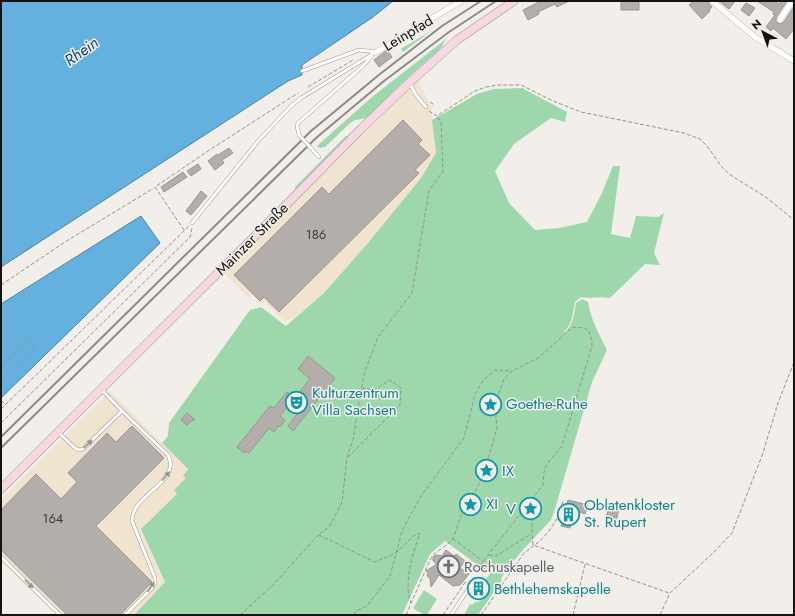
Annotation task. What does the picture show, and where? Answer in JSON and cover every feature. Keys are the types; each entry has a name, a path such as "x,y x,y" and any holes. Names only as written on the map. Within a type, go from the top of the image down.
{"main road":[{"name":"Mainzer Straße","path":"1,489 409,83 457,40 514,1"}],"street":[{"name":"Leinpfad","path":"376,52 461,1"},
{"path":"712,1 755,37 794,61"},
{"path":"780,20 792,1"}],"lane":[{"path":"302,71 360,50 376,52"},
{"path":"319,157 298,135 298,123 363,66 376,52"},
{"path":"192,223 259,140 291,106 301,98 376,52"},
{"path":"409,83 416,95 426,107"},
{"path":"101,389 168,455 171,467 170,472 165,478 137,505 132,515 132,520 155,578 155,583 152,588 125,615"},
{"path":"58,431 76,449 80,450 83,449 122,411"},
{"path":"1,557 60,615"},
{"path":"451,615 475,579"}],"path":[{"path":"306,88 351,60 358,58"},
{"path":"437,116 475,91 498,85 521,85 581,112 632,123 672,129 700,139 729,174 780,208 794,220"},
{"path":"1,285 300,92"},
{"path":"240,615 275,583 318,535 329,527 342,502 347,457 353,440 365,371 378,337 412,293 429,191 443,171 441,122 437,116 431,113 426,107"},
{"path":"155,187 184,230"},
{"path":"1,409 192,223"},
{"path":"1,423 190,237 192,232 192,223"},
{"path":"406,615 430,560 434,554 453,539 464,507 476,490 485,470 497,428 497,398 504,379 512,371 540,358 573,327 584,328 589,331 592,346 562,446 547,464 544,472 543,485 488,555 477,571 475,579"},
{"path":"1,367 27,340 35,346 1,379"},
{"path":"660,615 670,593 732,533 763,453 778,403 794,362"},
{"path":"354,615 356,611 367,606 390,576 402,531 421,496 464,438 475,394 483,381 495,370 512,371"},
{"path":"347,457 400,405 401,388 390,380 374,390 361,388"},
{"path":"1,400 5,405"},
{"path":"533,498 533,545"},
{"path":"481,615 524,553 540,541 553,525 563,501"},
{"path":"318,535 375,562 396,553 413,536 420,533 410,562 408,591 411,604"},
{"path":"488,555 496,556 532,533"},
{"path":"453,539 483,562"},
{"path":"533,545 670,593"},
{"path":"573,615 585,564"},
{"path":"443,615 466,581 468,582"}],"shaded area":[{"path":"418,80 431,107 436,153 421,178 368,243 324,293 295,318 284,321 264,301 261,304 252,295 248,298 224,273"},
{"path":"110,391 188,469 184,476 186,478 178,494 141,529 165,582 134,615 57,615 1,561 1,499"}],"green space":[{"path":"432,30 403,52 401,49"},
{"path":"446,39 441,48 403,82 367,118 355,120 350,123 325,147 320,148 317,146 372,97"},
{"path":"522,88 567,112 565,122 551,118 514,144 495,171 509,203 535,230 559,228 587,222 601,195 613,166 620,166 611,234 630,238 636,216 658,217 664,213 654,253 660,265 645,264 610,298 581,297 575,302 570,323 562,334 569,328 571,325 576,303 582,299 588,302 593,321 607,350 592,382 551,520 506,570 501,579 502,580 478,615 464,615 470,604 472,605 480,601 486,595 490,588 482,584 490,574 445,541 430,554 402,615 134,615 165,582 141,529 177,494 174,490 186,478 183,476 188,469 162,443 168,436 169,423 250,310 261,307 286,326 324,293 368,243 421,178 436,153 432,120 477,94 494,89"},
{"path":"346,136 349,136 295,189 295,187"},
{"path":"424,590 437,599 427,615 424,615 413,608"}],"water":[{"name":"Rhein","path":"1,1 393,1 373,17 302,65 302,75 288,81 1,267"},
{"path":"141,216 160,243 1,398 1,304"}],"building":[{"path":"541,1 569,1 557,7 555,4 538,12 539,14 528,20 523,10"},
{"path":"621,1 639,1 639,10 621,10"},
{"path":"693,1 707,1 712,7 702,19 689,5"},
{"path":"719,1 735,1 729,9"},
{"path":"757,1 774,1 779,4 781,1 787,1 776,18 776,22 779,24 784,22 794,6 794,29 786,39 773,28 771,31 766,27 775,15 773,14 774,12"},
{"path":"746,3 755,8 749,16 741,10"},
{"path":"387,50 392,57 379,67 374,60"},
{"path":"403,120 422,140 418,144 430,155 415,170 419,173 279,312 264,297 260,301 234,275 322,187 329,194"},
{"path":"229,148 233,153 222,160 224,163 215,170 208,161 217,154 218,155"},
{"path":"198,164 201,169 191,176 187,171"},
{"path":"183,172 187,177 164,192 161,187"},
{"path":"201,191 207,196 191,215 186,211"},
{"name":"Kulturzentrum Villa Sachsen","path":"308,356 335,378 293,431 288,426 298,413 288,406 280,416 285,420 280,427 279,425 274,432 269,428 249,453 246,451 244,453 237,447 270,406 274,408 287,392 295,398 310,379 298,369"},
{"path":"187,413 195,420 191,421 187,425 181,420"},
{"path":"132,426 164,458 96,526 152,582 120,615 67,615 1,550 1,510 36,474 61,499 77,482 68,473 107,433 116,442"},
{"name":"Oblatenkloster St. Rupert","path":"568,500 588,505 585,514 579,512 578,514 574,513 570,528 561,526"},
{"path":"609,506 619,509 615,525 605,522"},
{"name":"Rochuskapelle","path":"446,550 454,556 456,554 465,561 460,568 469,574 460,585 453,586 439,575 431,587 430,578 427,576 428,573 426,571 437,564 433,561 433,557 436,555 442,556"}],"railway":[{"path":"1,437 311,131 380,74 442,26 481,1"},
{"path":"1,448 316,138 384,81 449,32 496,1"}],"place":[{"name":"Kulturzentrum Villa Sachsen","path":"297,402"},
{"name":"Goethe-Ruhe","path":"490,404"},
{"name":"IX","path":"487,471"},
{"name":"XI","path":"470,504"},
{"name":"V","path":"531,509"},
{"name":"Oblatenkloster St. Rupert","path":"569,514"},
{"name":"Rochuskapelle","path":"448,567"},
{"name":"Bethlehemskapelle","path":"478,589"}]}
